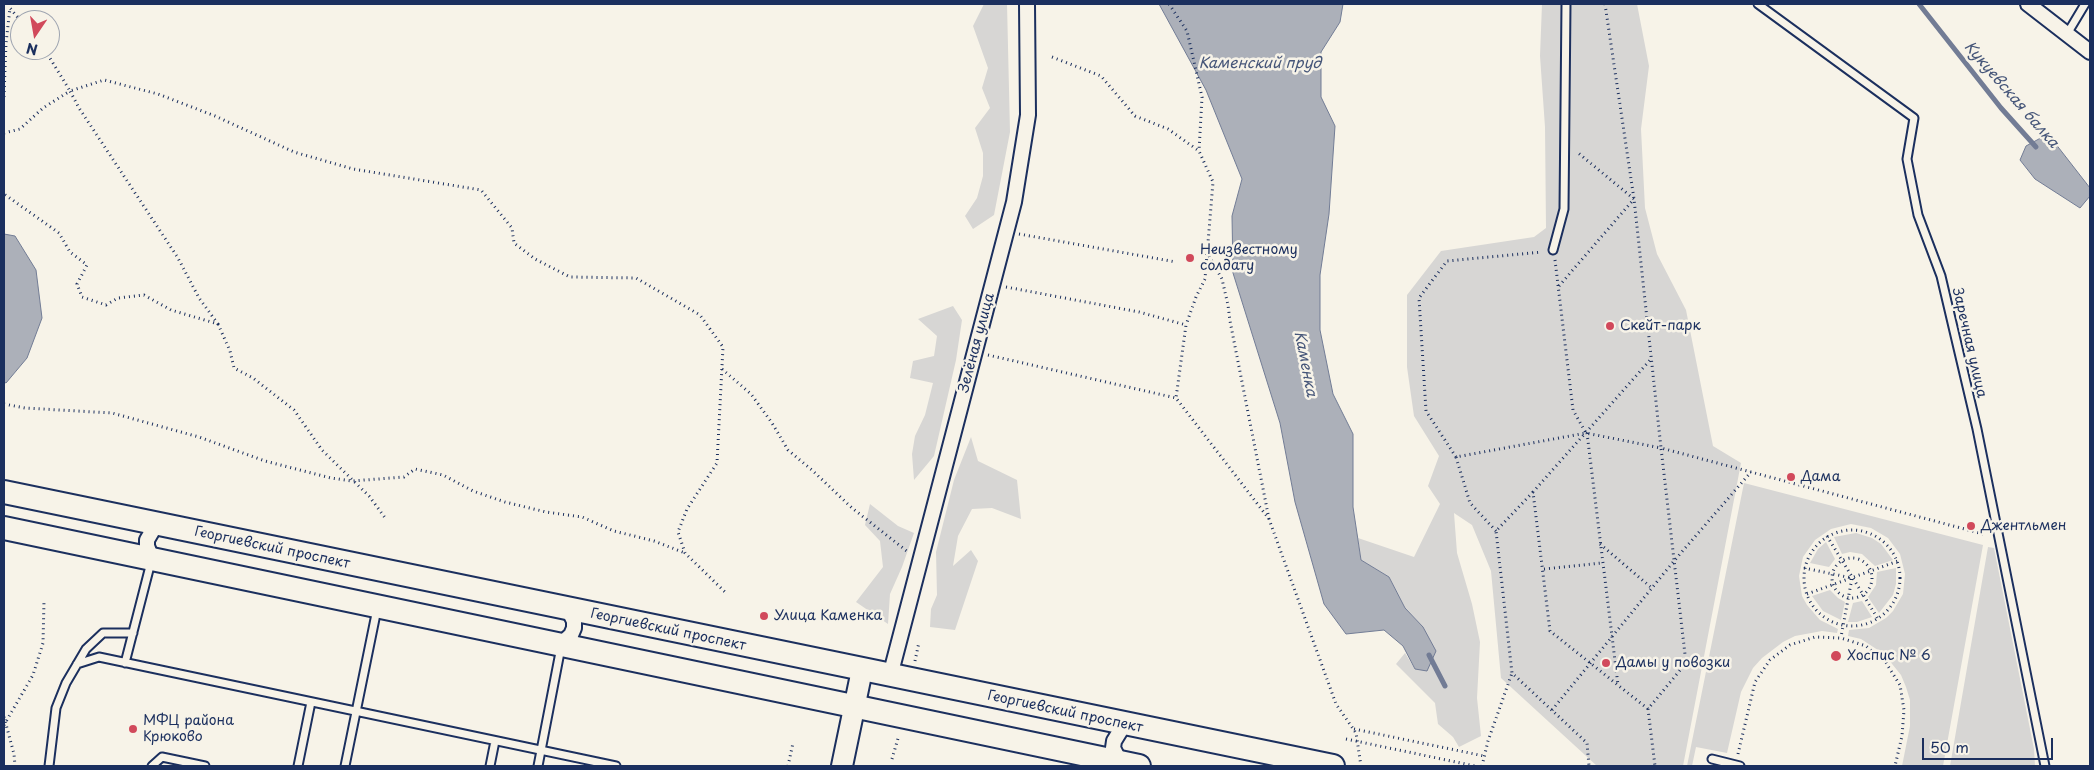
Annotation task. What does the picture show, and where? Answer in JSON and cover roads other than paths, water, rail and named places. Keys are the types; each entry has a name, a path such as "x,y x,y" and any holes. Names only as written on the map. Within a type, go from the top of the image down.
{"main road":[{"name":"Георгиевский проспект","path":"4,492 1130,726 1333,766"},
{"path":"4,528 1130,764"},
{"path":"842,766 862,670"}],"street":[{"name":"Зелёная улица","path":"890,676 1014,202 1028,115 1027,4"},
{"path":"2028,4 2090,52"},
{"path":"152,559 147,546 147,540 154,528 161,525"},
{"path":"561,644 572,635 574,628 574,622 568,609"},
{"path":"1130,726 1122,728 1114,741 1113,748 1130,764"}],"lane":[{"path":"1553,250 1564,208 1566,4"},
{"name":"Заречная улица","path":"1758,4 1914,118 1907,158 1918,215 1941,276 1977,429 1997,538 2045,766"},
{"path":"2067,34 2085,4"},
{"path":"125,663 152,559"},
{"path":"345,766 378,606"},
{"path":"49,766 56,708 66,684 86,649 103,634 133,633"},
{"path":"538,766 561,644"},
{"path":"78,664 99,657 616,766"},
{"path":"298,766 312,702"},
{"path":"490,766 495,741"},
{"path":"152,766 162,757 206,766"},
{"path":"1712,759 1738,766"}],"water":[{"name":"Каменский пруд","path":"1159,4 1343,4 1340,22 1321,52 1321,97 1335,126 1329,214 1320,275 1320,330 1333,394 1353,434 1353,507 1361,560 1389,577 1405,608 1423,627 1436,651 1427,671 1415,669 1403,646 1384,630 1346,634 1324,604 1295,502 1280,423 1233,273 1232,216 1242,179 1206,90"},
{"path":"2048,134 2090,188 2090,196 2080,208 2035,179 2020,160 2026,146"},
{"path":"4,234 15,236 36,270 42,318 27,358 6,383 4,382"}],"waterway":[{"name":"Кукуевская балка","path":"1919,4 2001,108 2036,147"},
{"name":"Каменка","path":"1429,655 1445,686"}],"place":[{"name":"Неизвестному солдату","path":"1190,258"},
{"name":"Скейт-парк","path":"1610,326"},
{"name":"Дама","path":"1791,477"},
{"name":"Джентльмен","path":"1971,526"},
{"name":"Улица Каменка","path":"764,616"},
{"name":"Хоспис № 6","path":"1836,656"},
{"name":"Дамы у повозки","path":"1606,663"},
{"name":"МФЦ района Крюково","path":"133,729"}]}
